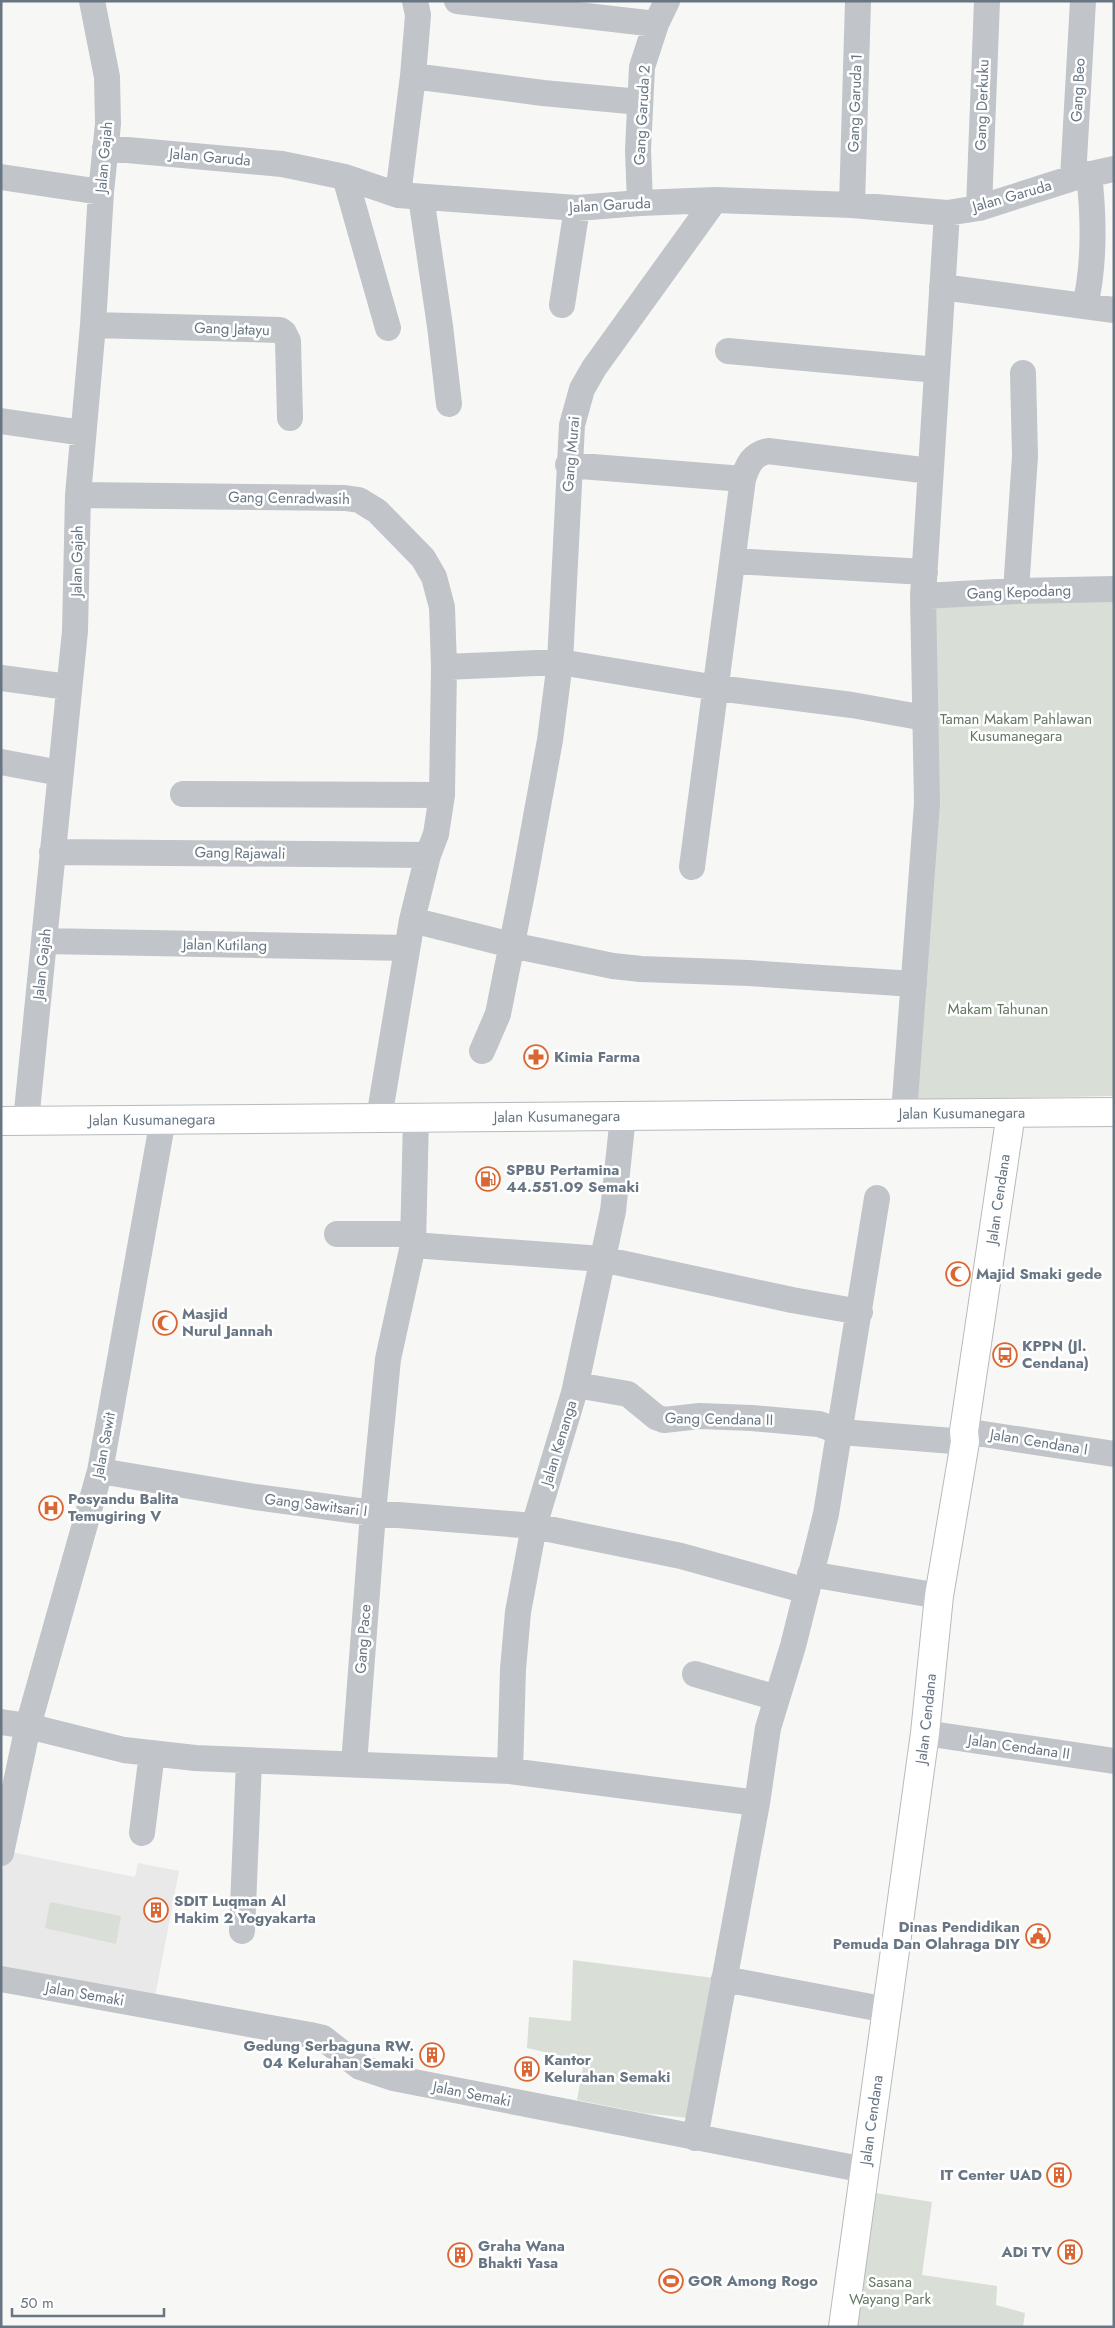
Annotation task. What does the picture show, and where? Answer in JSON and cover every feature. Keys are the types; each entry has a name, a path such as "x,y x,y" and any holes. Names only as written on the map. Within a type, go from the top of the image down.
{"main road":[{"name":"Jalan Kusumanegara","path":"14,1121 1114,1112"},
{"name":"Jalan Cendana","path":"843,2327 925,1733 939,1596 965,1436 1011,1113"}],"street":[{"name":"Jalan Gajah","path":"14,1121 44,942 75,622 78,495 93,325 100,192 108,124 107,77 92,1"},
{"path":"415,1 418,15 413,76 409,196 440,326 449,404"},
{"path":"457,1 656,24"},
{"name":"Gang Garuda 2","path":"640,203 638,150 642,67 656,24 667,1"},
{"name":"Gang Garuda 1","path":"852,205 858,1"},
{"name":"Gang Derkuku","path":"979,208 986,1"},
{"name":"Gang Beo","path":"1083,1 1092,174 1092,254 1086,306"},
{"path":"413,76 543,93 640,102"},
{"name":"Jalan Garuda","path":"105,148 282,164 345,177 409,196 577,208 716,200 852,205 947,212 979,208 1092,174"},
{"path":"1,177 100,192"},
{"path":"345,177 388,328"},
{"name":"Gang Murai","path":"482,1051 498,1014 550,740 560,662 568,465 572,425 582,389 716,200"},
{"path":"562,305 577,208"},
{"path":"904,1114 927,803 924,584 947,212"},
{"path":"942,287 1114,310"},
{"name":"Gang Jatayu","path":"93,325 280,330 288,341 290,418"},
{"path":"728,351 937,370"},
{"path":"1016,591 1025,456 1023,373"},
{"path":"1,421 83,433"},
{"path":"692,867 743,480 750,462 755,456 768,451 930,471"},
{"path":"568,465 743,480"},
{"name":"Gang Cenradwasih","path":"78,495 345,498 369,505 398,531 423,558 434,577 442,607 444,667 442,795 436,834 428,855 412,920 379,1118"},
{"name":"Gang Kepodang","path":"733,561 924,584 1016,591 1114,590"},
{"path":"444,667 560,662 717,688 852,705 925,718"},
{"path":"1,678 68,687"},
{"path":"1,762 60,773"},
{"path":"183,794 442,795"},
{"name":"Gang Rajawali","path":"52,852 428,855"},
{"path":"412,920 511,945 613,966 914,984"},
{"name":"Jalan Kutilang","path":"44,942 407,948"},
{"name":"Jalan Kenanga","path":"510,1771 513,1670 518,1612 534,1526 576,1385 613,1212 623,1116"},
{"name":"Gang Pace","path":"354,1764 373,1513 388,1358 413,1240 416,1118"},
{"name":"Jalan Sawit","path":"1,1853 28,1726 100,1471 163,1119"},
{"path":"695,2138 757,1802 768,1728 793,1646 826,1514 841,1432 877,1198"},
{"path":"337,1234 602,1259 792,1300 860,1312"},
{"name":"Gang Cendana II","path":"576,1385 628,1394 656,1417 664,1420 700,1416 752,1418 819,1424 841,1432 965,1436"},
{"name":"Jalan Cendana I","path":"965,1436 1114,1454"},
{"name":"Gang Sawitsari I","path":"100,1471 255,1497 373,1513 534,1526 809,1582 939,1596"},
{"path":"694,1674 776,1698"},
{"path":"1,1722 28,1726 124,1750 152,1753 249,1761 510,1771 757,1802"},
{"name":"Jalan Cendana II","path":"925,1733 1114,1761"},
{"path":"142,1833 152,1753"},
{"path":"242,1931 249,1761"},
{"name":"Jalan Semaki","path":"1,1979 323,2038 360,2067 393,2078 865,2170"},
{"path":"724,1979 886,2010"}],"shaded area":[{"path":"6,1851 135,1877 138,1863 179,1871 154,2002 1,1972 1,1876"}],"green space":[{"path":"1114,592 1114,1096 907,1100 923,596"},
{"path":"50,1902 121,1916 116,1944 45,1928"},
{"path":"573,1960 714,1978 688,2118 643,2113 577,2100 584,2061 527,2048 529,2017 571,2021"},
{"name":"Sasana Wayang Park","path":"869,2192 932,2202 922,2275 997,2286 996,2305 1025,2313 1023,2327 848,2327"}],"place":[{"name":"Kimia Farma","path":"536,1057"},
{"name":"SPBU Pertamina 44.551.09 Semaki","path":"488,1179"},
{"name":"Majid Smaki gede","path":"958,1274"},
{"name":"Masjid Nurul Jannah","path":"165,1323"},
{"name":"KPPN (Jl. Cendana)","path":"1005,1355"},
{"name":"Posyandu Balita Temugiring V","path":"51,1508"},
{"name":"SDIT Luqman Al Hakim 2 Yogyakarta","path":"156,1910"},
{"name":"Dinas Pendidikan Pemuda Dan Olahraga DIY","path":"1038,1936"},
{"name":"Gedung Serbaguna RW. 04 Kelurahan Semaki","path":"432,2055"},
{"name":"Kantor Kelurahan Semaki","path":"527,2069"},
{"name":"IT Center UAD","path":"1059,2175"},
{"name":"ADi TV","path":"1070,2252"},
{"name":"Graha Wana Bhakti Yasa","path":"460,2255"},
{"name":"GOR Among Rogo","path":"671,2281"}],"park label":[{"name":"Taman Makam Pahlawan Kusumanegara","path":"1016,728"},
{"name":"Makam Tahunan","path":"998,1009"}]}
